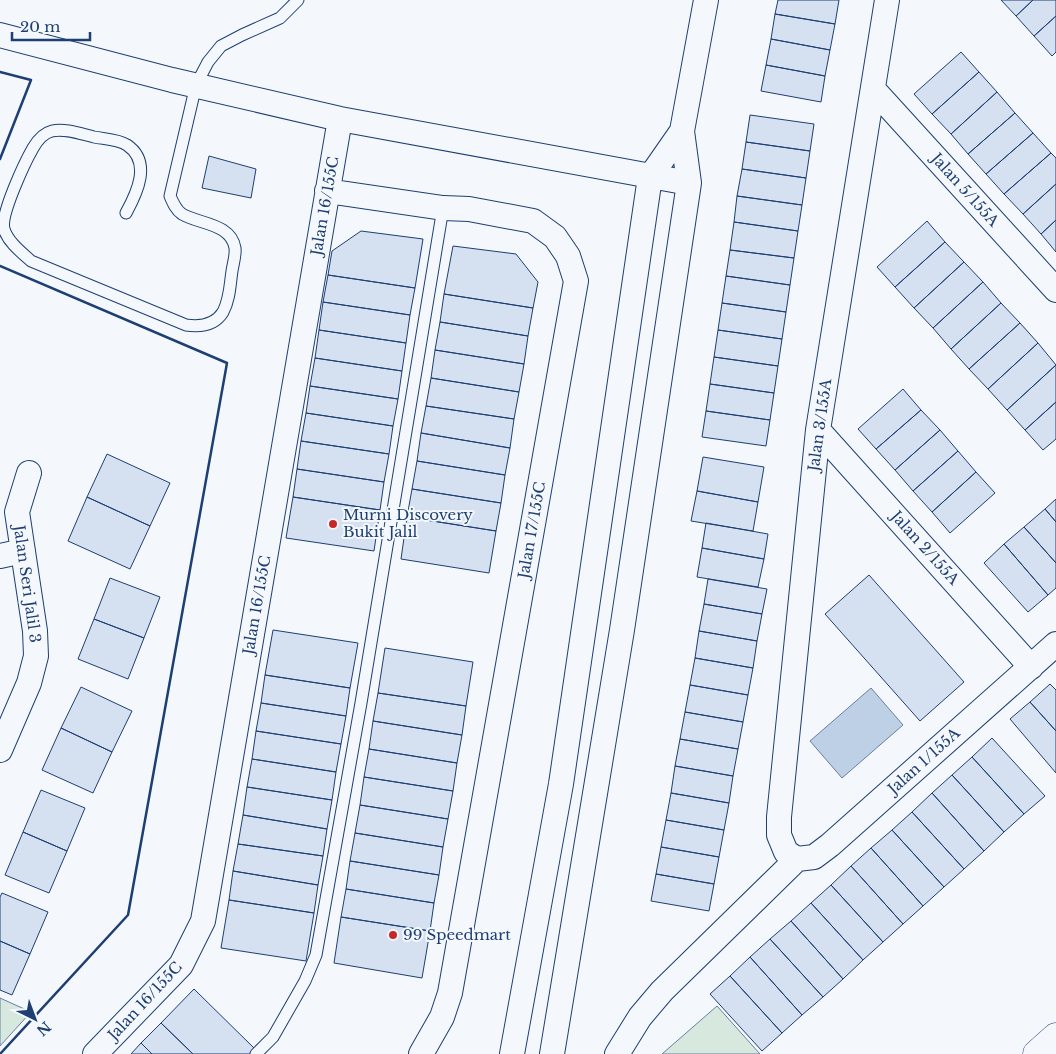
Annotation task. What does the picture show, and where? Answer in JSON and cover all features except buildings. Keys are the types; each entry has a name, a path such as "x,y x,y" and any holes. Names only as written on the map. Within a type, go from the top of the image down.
{"street":[{"path":"552,1054 622,630 689,183 682,131 706,0"},
{"name":"Jalan 3/155A","path":"792,855 779,835 779,817 818,430 887,0"},
{"path":"0,35 196,85 340,119 689,183"},
{"name":"Jalan 5/155A","path":"873,90 1056,290"},
{"name":"Jalan 16/155C","path":"95,1054 181,965 203,921 340,119"},
{"path":"512,1054 560,784 650,177 682,131"},
{"name":"Jalan 17/155C","path":"327,191 443,208 469,209 533,221 555,237 568,256 576,281 450,994 442,1017 421,1054"},
{"name":"Jalan 2/155A","path":"818,430 1031,666"},
{"name":"Jalan Seri Jalil 3","path":"0,750 29,682 36,656 17,512 29,473"},
{"path":"0,556 23,551"},
{"name":"Jalan 1/155A","path":"792,855 814,856 830,845 1056,644"},
{"path":"617,1054 640,1017 662,991 792,855"},
{"path":"1036,1054 1056,1037"}],"lane":[{"path":"126,213 135,196 141,177 140,164 135,153 126,144 115,141 66,131 52,131 42,137 34,147 4,212 3,228 12,244 31,261 186,325 200,327 213,322 222,313 228,299 235,248 230,237 220,229 210,223 183,215 175,208 170,196 196,85 208,62 222,46 280,18 298,0"},
{"path":"256,1054 273,1036 305,981 316,955 361,703 443,208"}],"shaded area":[{"path":"0,998 31,1012 0,1046"},
{"path":"717,1006 760,1054 662,1054"}],"water":[{"path":"871,688 903,725 842,778 810,741"}],"wall":[{"path":"0,72 31,80 0,159"},
{"path":"0,266 227,363 128,915 0,1054"}],"place":[{"name":"Murni Discovery Bukit Jalil","path":"333,524"},
{"name":"99 Speedmart","path":"393,935"}]}
